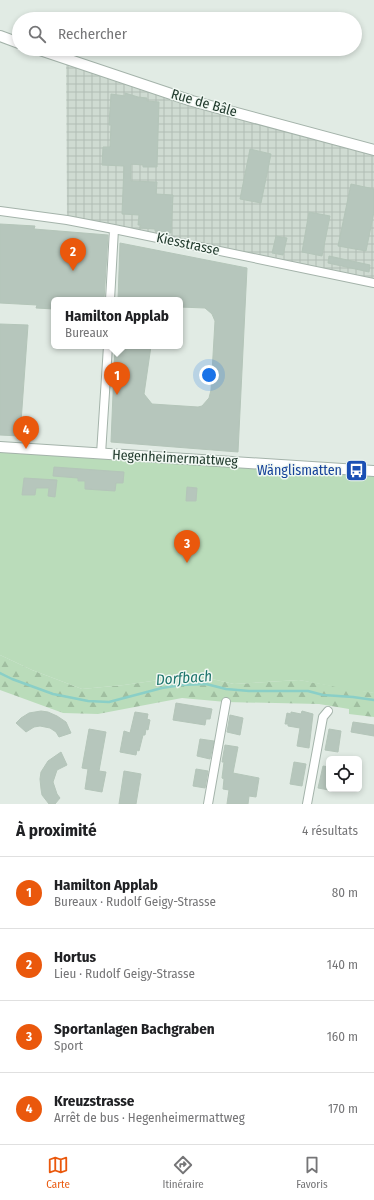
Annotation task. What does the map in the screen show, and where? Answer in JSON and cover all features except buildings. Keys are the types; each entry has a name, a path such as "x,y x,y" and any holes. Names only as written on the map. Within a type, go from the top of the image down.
{"street":[{"path":"0,36 12,40"},
{"name":"Rue de Bâle","path":"58,56 192,101 374,150"},
{"name":"Kiesstrasse","path":"0,211 67,220 114,229 374,283"},
{"path":"110,297 114,229"},
{"path":"101,454 108,349"},
{"name":"Hegenheimermattweg","path":"0,448 374,471"},
{"path":"208,804 226,702"},
{"path":"308,804 323,717 328,711"}],"shaded area":[{"path":"66,63 374,146 374,283 67,220"}],"green space":[{"path":"0,447 374,471 374,693 336,688 299,680 234,684 194,675 124,685 82,689 32,670 0,655"},
{"path":"0,655 32,670 82,689 124,685 194,675 234,684 299,680 374,693 374,717 349,714 349,709 319,704 226,702 182,698 98,714 63,713 0,690"}],"waterway":[{"name":"Dorfbach","path":"0,673 53,694 88,701 109,702 162,688 181,685 206,684 226,689 249,691 308,691 323,695 374,700"}],"place":[{"name":"Hortus","path":"73,271"},
{"name":"Hamilton Applab","path":"117,395"},
{"name":"Kreuzstrasse","path":"26,449"},
{"name":"Wänglismatten","path":"357,470"},
{"name":"Sportanlagen Bachgraben","path":"187,563"}]}
